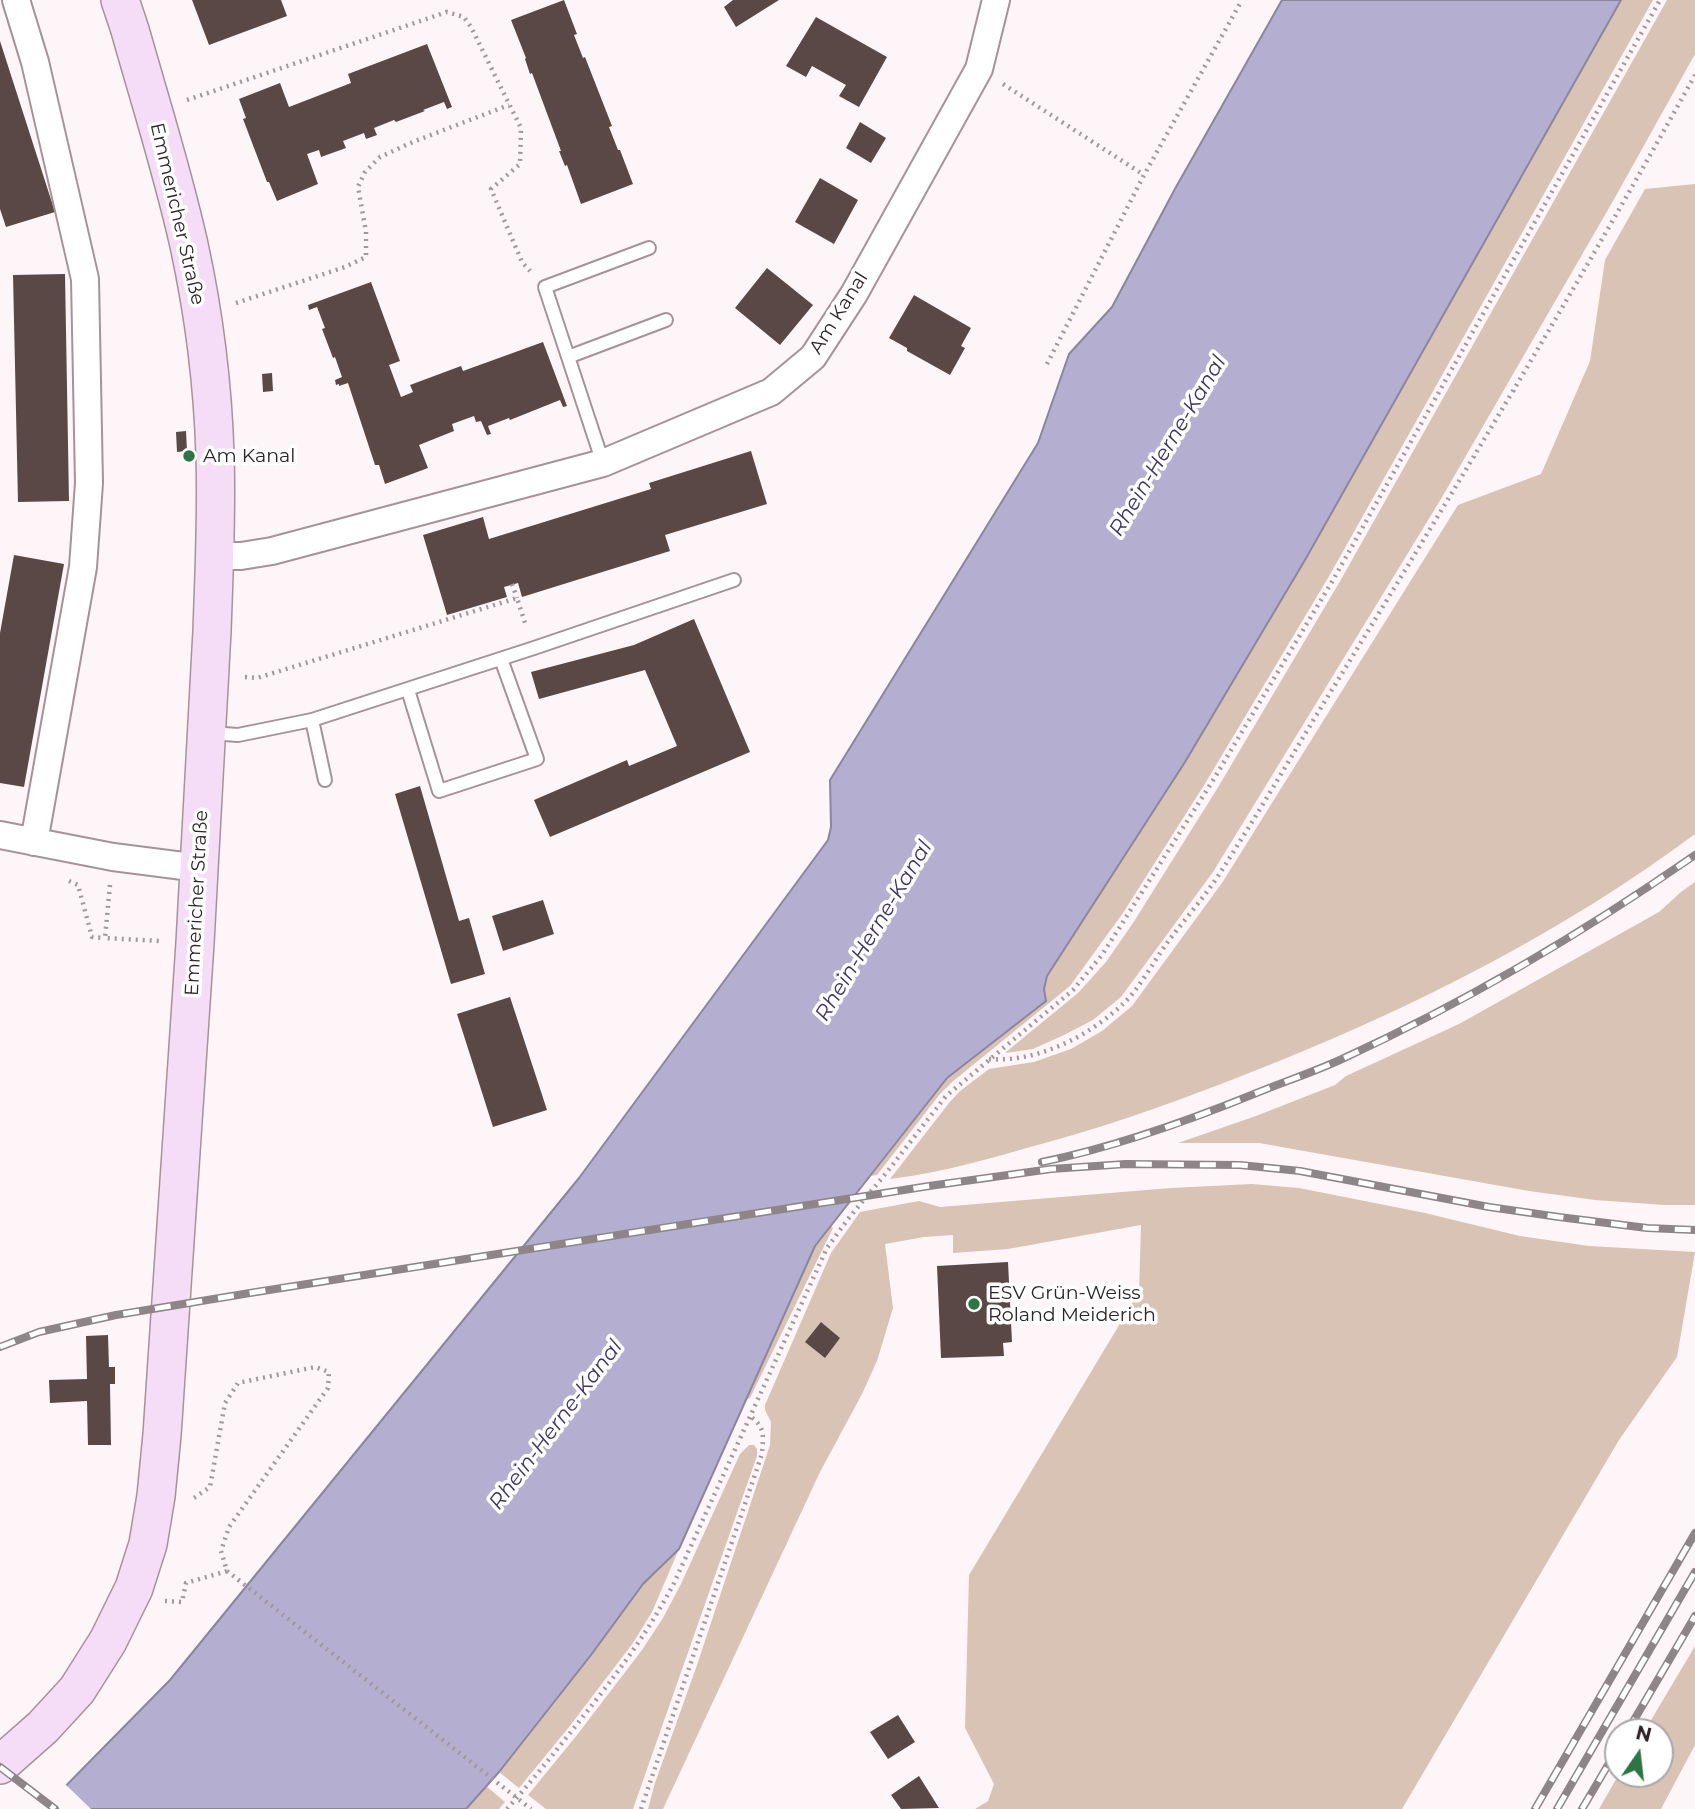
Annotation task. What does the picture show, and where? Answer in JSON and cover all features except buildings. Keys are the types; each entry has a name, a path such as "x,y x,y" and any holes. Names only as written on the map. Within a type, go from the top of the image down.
{"main road":[{"name":"Emmericher Straße","path":"0,1765 40,1731 77,1690 108,1641 134,1588 148,1544 162,1435 195,943 215,556 215,453 201,314 189,245 120,0"}],"street":[{"path":"16,0 35,62 85,279 89,483 83,567 34,842"},
{"name":"Am Kanal","path":"215,556 241,556 272,551 603,463 771,391 813,357 854,294 979,69 996,0"},
{"path":"0,835 113,857 199,868"}],"lane":[{"path":"603,463 545,287 649,248"},
{"path":"568,356 666,320"},
{"path":"206,733 238,735 312,720 734,580"},
{"path":"408,690 439,791 537,759 501,659"},
{"path":"312,720 325,780"}],"path":[{"path":"1047,364 1143,175 1242,0"},
{"path":"507,1809 573,1730 638,1646 658,1615 827,1248 946,1096 1073,989 1102,956 1136,904 1333,580 1660,0"},
{"path":"153,112 447,12 464,17 521,128 520,164 491,189 522,261 545,287"},
{"path":"979,69 1143,175"},
{"path":"989,1059 1002,1060 1033,1055 1067,1042 1098,1025 1126,1002 1218,876 1446,504 1621,207 1695,75"},
{"path":"201,314 345,267 366,257 366,232 358,187 365,172 380,156 509,104"},
{"path":"512,584 534,648"},
{"path":"209,676 257,678 517,598"},
{"path":"105,938 113,857"},
{"path":"67,880 78,885 92,937 195,943"},
{"path":"156,1496 189,1502 211,1487 225,1403 238,1383 315,1367 329,1372 328,1388 229,1527 221,1552 227,1571 531,1809"},
{"path":"641,1809 762,1454 763,1430 750,1416"},
{"path":"182,1602 186,1583 227,1571"}],"shaded area":[{"path":"1621,0 1653,0 1328,578 1206,782 1123,913 1070,986 952,1082 877,1175 871,1176 947,1078 1046,1001 1044,989 1047,976 1185,762 1305,560"},
{"path":"1667,0 1695,0 1695,54 1441,499 1213,872 1121,997 1093,1020 1064,1035 1033,1049 1006,1053 1078,993 1106,962 1133,923 1217,789 1339,583"},
{"path":"1695,184 1695,834 1592,904 1539,936 1430,994 1316,1045 1206,1090 1099,1127 968,1164 890,1179 949,1103 989,1069 1034,1062 1071,1049 1102,1031 1132,1006 1222,883 1458,505 1541,474 1590,361 1605,260 1645,189"},
{"path":"1695,882 1695,1205 1595,1200 1529,1191 1259,1143 1178,1143 1335,1085 1346,1076 1459,1024 1659,912"},
{"path":"1252,1184 1299,1188 1425,1213 1520,1236 1589,1246 1695,1252 1677,1357 1619,1440 1402,1809 975,1809 988,1801 994,1784 965,1728 969,1575 1139,1292 1141,1225 1008,1249 953,1253 953,1235 885,1244 893,1308 877,1361 820,1472 663,1809 648,1809 770,1445 771,1422 765,1405 831,1253 860,1212 919,1201 940,1207"},
{"path":"831,1226 833,1228 750,1398 747,1399 815,1246"},
{"path":"749,1445 754,1445 757,1449 757,1456 633,1809 546,1809 528,1795 642,1650 663,1618 740,1454"},
{"path":"679,1549 652,1612 633,1643 519,1788 499,1772 643,1584"},
{"path":"1695,1646 1695,1745 1674,1785 1674,1718 1652,1718"},
{"path":"486,1786 505,1802 499,1809 466,1809"},
{"path":"1611,1788 1672,1788 1661,1809 1599,1809"}],"water":[{"name":"Rhein-Herne-Kanal","path":"1282,0 1621,0 1305,560 1185,762 1047,976 1044,989 1046,1001 947,1078 815,1246 679,1549 643,1584 499,1772 466,1809 43,1809 170,1680 579,1178 828,840 831,827 830,780 1038,443 1069,354 1112,307 1176,187"}],"pier":[{"path":"64,1783 91,1809 40,1809"}],"railway":[{"path":"1042,1162 1096,1149 1176,1124 1342,1059 1434,1014 1523,965 1610,912 1695,855"},
{"path":"0,1347 39,1332 116,1315 1051,1169 1126,1164 1240,1165 1300,1171 1489,1207 1647,1228 1695,1230"},
{"path":"1535,1809 1695,1533"},
{"path":"1557,1809 1695,1572"},
{"path":"1635,1718 1695,1616"},
{"path":"0,1767 55,1809"},
{"path":"1582,1809 1604,1772"}],"place":[{"name":"Am Kanal","path":"189,456"},
{"name":"ESV Grün-Weiss Roland Meiderich","path":"974,1304"}]}
